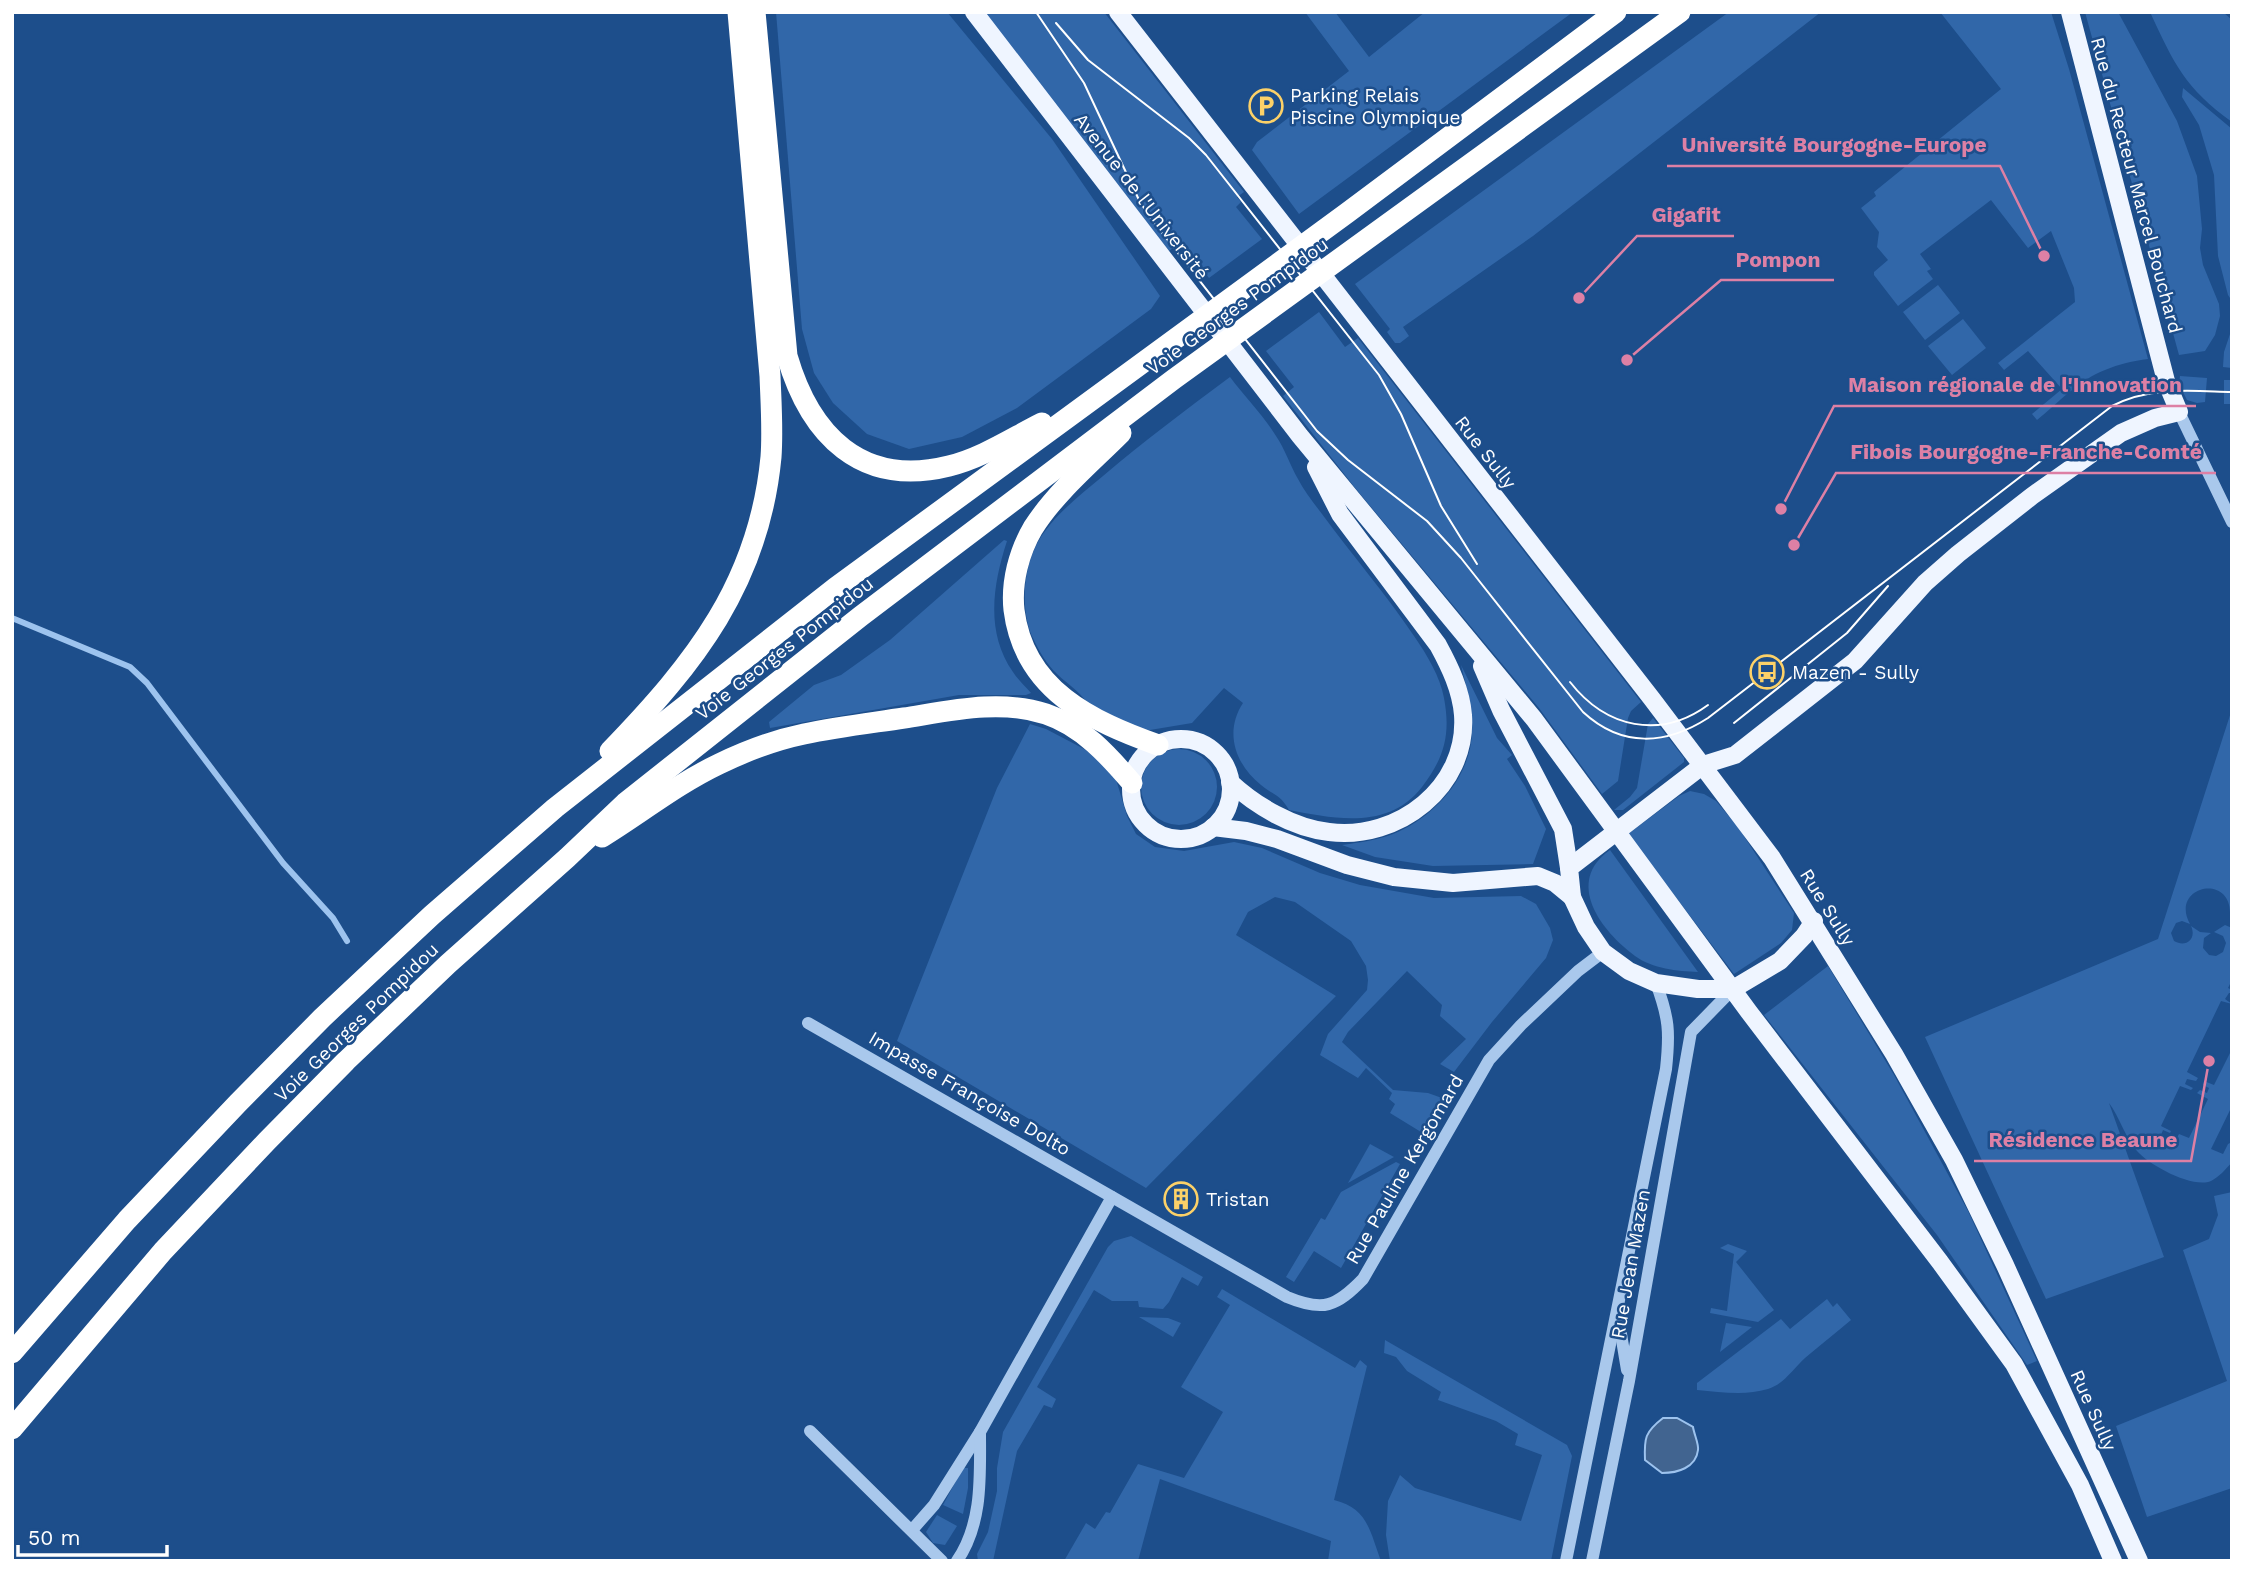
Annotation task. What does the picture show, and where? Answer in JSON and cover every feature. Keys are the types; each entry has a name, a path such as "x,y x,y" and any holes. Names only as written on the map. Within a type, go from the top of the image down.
{"highway":[{"path":"555,808 674,682 718,621 749,557 767,486 772,429 770,376 738,12"},
{"path":"755,12 787,356 802,398 820,428 849,452 880,467 925,470 969,459 1097,395"},
{"name":"Voie Georges Pompidou","path":"12,1353 127,1220 247,1093 432,915 555,808 835,588 1347,213 1615,12"},
{"name":"Voie Georges Pompidou","path":"12,1429 163,1251 267,1141 448,964 625,803 861,616 1174,379 1680,12"},
{"path":"1158,744 1133,737 1094,718 1056,692 1032,664 1019,634 1014,594 1023,549 1049,506 1174,379"},
{"path":"567,858 685,783 717,765 761,746 803,734 935,713 990,707 1010,707 1043,713 1060,720 1094,743 1132,783"}],"main road":[{"name":"Avenue de l'Université","path":"974,12 1300,436"},
{"name":"Rue Sully","path":"1118,12 1703,765 1772,858 1814,921 1954,1160 2005,1265 2139,1561"},
{"name":"Rue du Recteur Marcel Bouchard","path":"2070,12 2166,381 2179,412"},
{"path":"1569,868 1703,765 1735,755 1855,661 1931,578 2032,496 2121,433 2155,418 2179,412"},
{"path":"1230,782 1244,794 1282,817 1328,832 1358,832 1396,822 1427,803 1446,780 1460,750 1463,715 1460,696 1447,662 1438,645 1340,514 1300,436"},
{"path":"1300,436 1534,719 2014,1364 2080,1485 2113,1561"},
{"path":"1474,647 1501,710 1563,829 1572,897 1586,927 1603,952 1629,971 1656,983 1698,989 1733,989 1780,961 1814,921"},
{"path":"1187,739 1201,743 1213,751 1225,765 1230,782 1228,807 1213,827 1190,838 1163,835 1152,829 1135,809 1132,796 1132,783 1140,760 1158,744 1172,740 1187,739"},
{"path":"1213,827 1246,831 1277,839 1347,865 1383,875 1453,883 1538,876 1555,883 1572,897"}],"street":[{"name":"Rue du Recteur Marcel Bouchard","path":"2179,412 2232,522"},
{"name":"Rue Pauline Kergomard","path":"1112,1197 1287,1297 1320,1307 1334,1302 1350,1293 1363,1279 1489,1060 1521,1025 1578,971 1603,952"},
{"name":"Rue Jean Mazen","path":"1566,1561 1666,1069 1669,1025 1656,983"},
{"name":"Rue Jean Mazen","path":"1592,1561 1629,1381 1691,1032 1733,989"},
{"name":"Impasse Françoise Dolto","path":"808,1023 1112,1197"},
{"path":"912,1530 934,1505 980,1432 1112,1197"},
{"path":"1616,1309 1629,1381"},
{"path":"810,1431 942,1561"},
{"path":"957,1561 967,1543 976,1516 980,1490 980,1432"}],"shaded area":[{"path":"776,12 947,12 1052,139 1160,296 1151,309 1017,408 962,437 909,449 867,434 833,403 814,373 802,329"},
{"path":"983,12 1104,12 1244,192 1237,197 1241,202 1236,207 1262,239 1209,278 1181,242 1169,251"},
{"path":"1305,12 1335,12 1369,57 1425,12 1573,12 1299,214 1252,150 1257,142 1349,71"},
{"path":"1729,12 1821,12 1533,236 1403,327 1409,336 1400,343 1395,343 1387,332 1390,329 1355,284"},
{"path":"1940,12 2051,12 2148,359 2121,364 2095,374 2037,420 2032,414 2062,389 2028,351 2004,370 1998,363 2075,302 2074,288 2051,231 2028,248 1991,200 1920,254 1931,269 1927,271 1933,279 1898,306 1874,275 1888,260 1877,247 1879,232 1861,208 1876,196 1874,192 2001,89"},
{"path":"2085,12 2118,12 2177,121 2197,176 2202,229 2200,248 2203,265 2219,304 2220,316 2215,335 2205,351 2179,355"},
{"path":"2150,12 2223,12 2232,20 2232,122 2203,98 2182,74"},
{"path":"2183,88 2232,129 2232,301 2218,256 2214,175 2199,125 2182,97"},
{"path":"1938,285 1960,313 1925,340 1903,312"},
{"path":"1319,312 1345,347 1358,338 1641,702 1628,718 1618,781 1602,794 1539,708 1356,489 1283,396 1294,387 1266,351"},
{"path":"1963,319 1986,348 1952,375 1928,346"},
{"path":"2230,334 2232,368 2223,367 2224,352"},
{"path":"2180,376 2207,378 2205,402 2187,400 2179,384"},
{"path":"1230,377 1271,428 1309,496 1414,636 1439,682 1447,723 1444,746 1436,766 1409,801 1378,816 1343,818 1289,810 1279,798 1252,777 1239,757 1233,736 1237,714 1243,703 1224,688 1192,723 1144,731 1088,704 1050,666 1031,634 1026,615 1025,584 1032,555 1044,532 1072,502 1118,463"},
{"path":"2224,380 2232,380 2232,404 2224,404"},
{"path":"1004,540 1007,541 995,591 998,641 1015,675 1031,693 959,695 770,728 769,722 814,685 841,675 890,640"},
{"path":"1461,665 1497,738 1512,755 1507,759 1525,786 1546,829 1533,864 1433,866 1375,857 1342,845 1379,839 1414,823 1439,803 1459,777 1466,762 1472,730 1470,705"},
{"path":"2232,709 2232,916 2228,901 2222,893 2203,889 2194,893 2188,901 2186,911 2190,924 2182,921 2176,923 2171,933 2174,941 2186,943 2193,935 2191,926 2200,932 2211,933 2204,938 2203,948 2209,955 2216,956 2223,952 2226,943 2223,936 2214,932 2225,925 2232,928 2232,980 2228,988 2232,993 2225,999 2232,1004 2221,1001 2187,1072 2198,1078 2196,1081 2187,1079 2185,1084 2193,1088 2191,1090 2180,1086 2161,1126 2171,1131 2170,1133 2163,1130 2161,1135 2174,1143 2179,1134 2189,1138 2208,1099 2197,1093 2200,1090 2207,1093 2209,1088 2203,1085 2204,1081 2214,1085 2232,1049 2232,1106 2211,1149 2223,1154 2232,1142 2232,1162 2220,1175 2203,1183 2172,1174 2151,1163 2137,1151 2109,1103 2164,1257 2046,1299 1925,1037 2158,939"},
{"path":"1653,718 1684,758 1684,762 1623,810 1614,810 1637,788 1648,724"},
{"path":"1030,724 1046,729 1086,750 1115,776 1127,816 1136,834 1155,847 1184,851 1234,842 1262,848 1320,873 1360,885 1434,898 1521,896 1536,904 1550,928 1553,940 1546,958 1454,1072 1440,1064 1466,1039 1440,1016 1442,1005 1407,971 1348,1032 1342,1042 1393,1090 1428,1093 1442,1098 1421,1132 1390,1113 1395,1104 1389,1099 1392,1093 1366,1068 1358,1078 1320,1055 1328,1034 1367,990 1366,966 1351,941 1295,902 1275,897 1248,912 1236,935 1336,996 1146,1188 897,1041 997,788"},
{"path":"1179,749 1193,752 1206,760 1214,773 1217,787 1214,801 1206,814 1193,822 1179,825 1165,822 1152,814 1144,801 1141,787 1144,773 1152,760 1165,752"},
{"path":"1690,791 1704,794 1716,801 1738,827 1794,913 1792,930 1781,943 1734,974 1628,834 1679,796"},
{"path":"1610,850 1698,972 1649,964 1622,946 1600,920 1592,906 1590,877 1596,863"},
{"path":"1828,966 1894,1075 1968,1211 2037,1361 2027,1365 1937,1235 1764,1015"},
{"path":"1370,1144 1394,1157 1348,1183"},
{"path":"1396,1162 1400,1164 1341,1268 1314,1251 1294,1282 1286,1277 1321,1218 1325,1220 1341,1192"},
{"path":"2232,1192 2232,1488 2147,1517 2116,1426 2227,1381 2183,1250 2209,1239 2218,1215 2214,1196"},
{"path":"1131,1236 1203,1277 1198,1286 1182,1277 1163,1309 1139,1307 1138,1301 1112,1301 1094,1290 1037,1387 1056,1399 1052,1408 1044,1405 1017,1451 993,1561 978,1561 977,1554 988,1532 997,1491 997,1468 1003,1432 1108,1247 1114,1241"},
{"path":"1728,1244 1747,1251 1736,1262 1774,1310 1758,1322 1710,1313 1711,1308 1727,1311 1734,1254 1720,1248"},
{"path":"1222,1289 1355,1368 1360,1360 1367,1366 1334,1500 1361,1515 1381,1561 1328,1561 1331,1541 1160,1479 1138,1561 1064,1561 1086,1523 1095,1529 1106,1512 1110,1513 1138,1464 1184,1478 1223,1412 1181,1387 1230,1305 1217,1297"},
{"path":"1827,1299 1833,1307 1837,1303 1851,1320 1805,1358 1779,1384 1751,1392 1697,1390 1697,1383 1781,1319 1790,1329"},
{"path":"1139,1317 1168,1318 1181,1323 1173,1337"},
{"path":"1726,1323 1752,1327 1720,1352"},
{"path":"1385,1340 1567,1445 1572,1456 1551,1561 1390,1561 1386,1535 1388,1501 1400,1475 1415,1488 1521,1521 1542,1455 1515,1445 1518,1434 1496,1421 1438,1400 1441,1392 1407,1371 1396,1357 1384,1353"},
{"path":"1663,1418 1677,1418 1693,1427 1698,1448 1690,1465 1674,1472 1662,1473 1645,1460 1647,1436 1652,1427"},
{"path":"963,1468 968,1468 968,1488 963,1514 943,1505"},
{"path":"937,1515 957,1526 945,1545 933,1543 926,1532"}],"waterway":[{"path":"12,618 130,667 147,683 283,863 333,918 347,941"}],"tram line":[{"path":"1036,12 1084,83 1149,216 1317,431 1348,460 1427,521 1461,558 1583,712 1613,732 1644,739 1660,737 1676,734 1708,718 2112,406 2141,395 2156,393 2232,392"},
{"path":"1056,23 1088,60 1189,138 1206,155 1379,375 1401,414 1441,506 1477,564"},
{"path":"1734,723 1847,633 1888,586"},
{"path":"1570,682 1584,698 1600,710 1634,724 1671,723 1708,705"}],"place":[{"name":"Parking Relais Piscine Olympique","path":"1266,106"},
{"name":"Université Bourgogne-Europe","path":"2044,256"},
{"name":"Gigafit","path":"1579,298"},
{"name":"Pompon","path":"1627,360"},
{"name":"Maison régionale de l'Innovation","path":"1781,509"},
{"name":"Fibois Bourgogne-Franche-Comté","path":"1794,545"},
{"name":"Mazen - Sully","path":"1767,672"},
{"name":"Résidence Beaune","path":"2209,1061"},
{"name":"Tristan","path":"1181,1199"}]}
